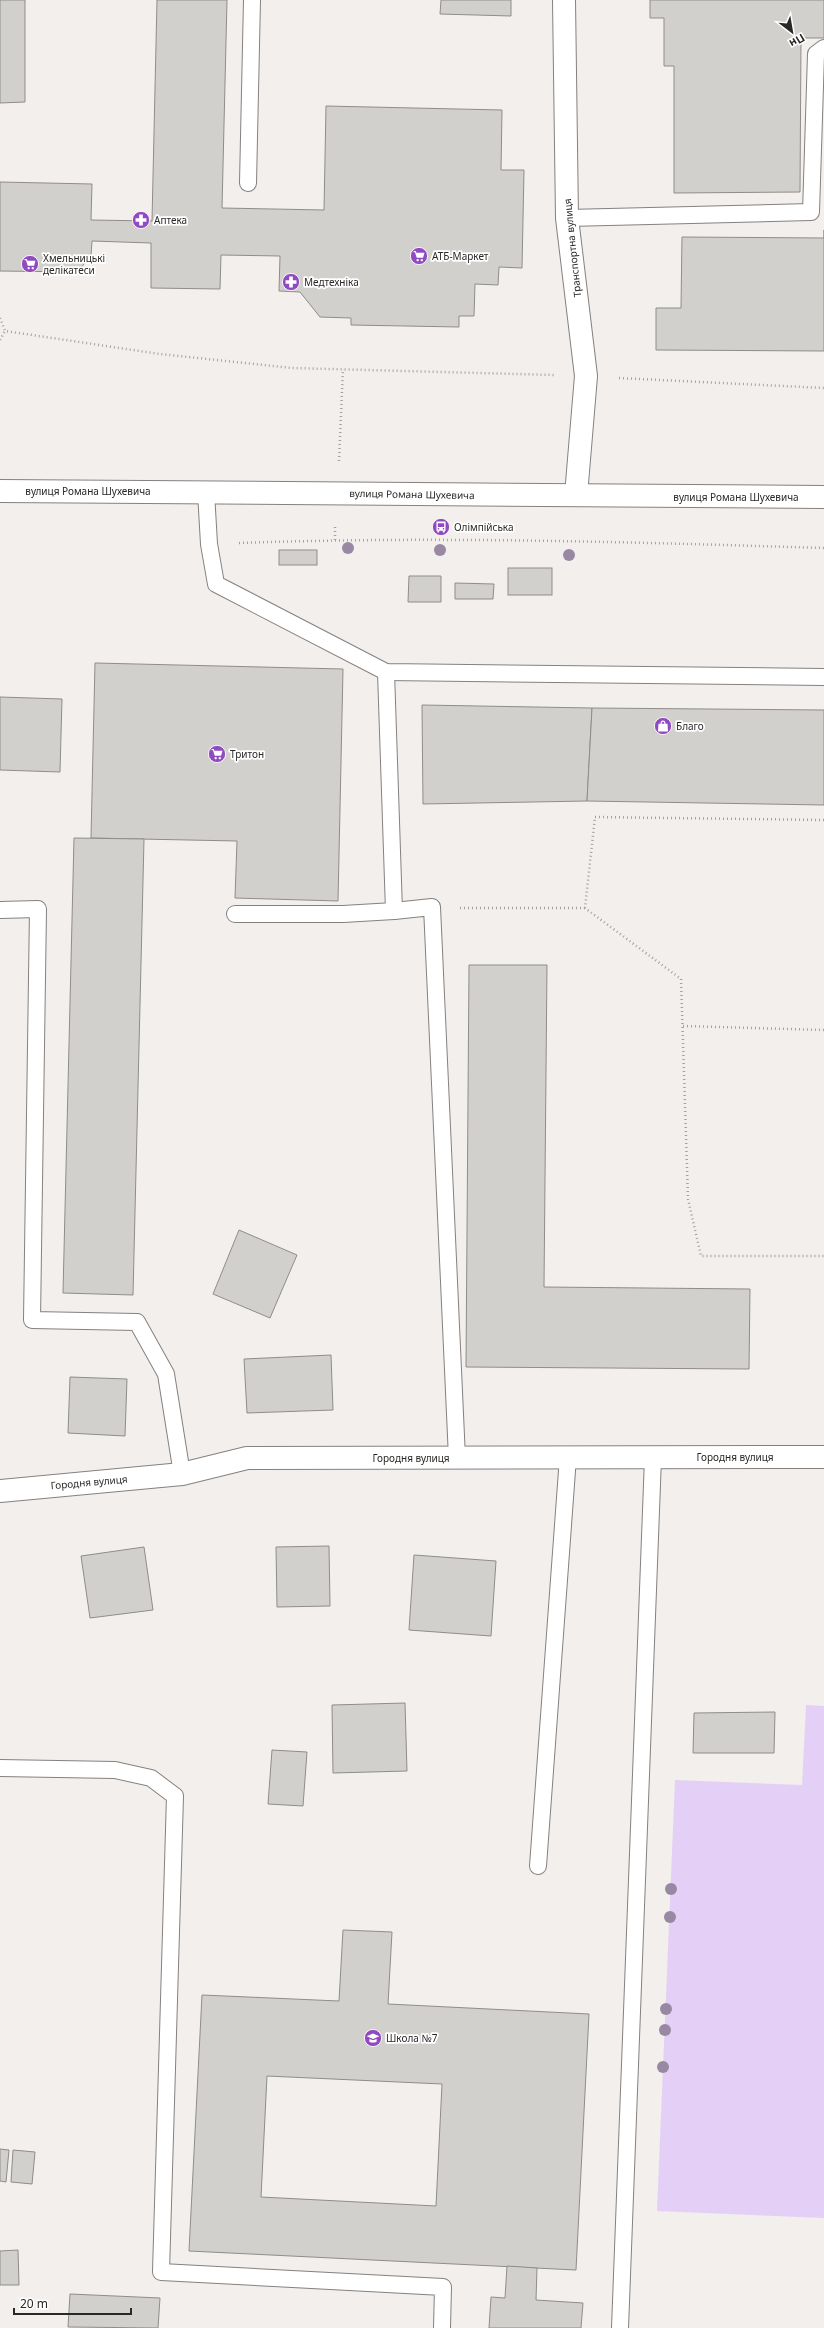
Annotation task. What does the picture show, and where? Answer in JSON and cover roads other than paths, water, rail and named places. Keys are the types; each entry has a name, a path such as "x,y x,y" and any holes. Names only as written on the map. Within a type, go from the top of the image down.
{"street":[{"name":"Транспортна вулиця","path":"564,0 567,218 586,376 576,495"},
{"name":"вулиця Романа Шухевича","path":"0,490 824,497"},
{"name":"Городня вулиця","path":"0,1490 182,1474 247,1458 824,1457"}],"lane":[{"path":"248,183 252,0"},
{"path":"567,218 811,212 816,54 824,48"},
{"path":"206,492 209,544 216,584 386,672 824,677"},
{"path":"386,672 394,911"},
{"path":"235,914 344,914 432,908 457,1458"},
{"path":"0,910 38,909 32,1320 137,1322 166,1374 182,1474"},
{"path":"538,1866 568,1457"},
{"path":"620,2328 653,1458"},
{"path":"0,1768 115,1770 151,1778 175,1796 160,2272 443,2287 442,2328"}],"place":[{"name":"Аптека","path":"141,220"},
{"name":"АТБ-Маркет","path":"419,256"},
{"name":"Хмельницькі делікатеси","path":"30,264"},
{"name":"Медтехнiка","path":"291,282"},
{"name":"Олiмпiйська","path":"441,527"},
{"name":"Благо","path":"663,726"},
{"name":"Тритон","path":"217,754"},
{"name":"Школа №7","path":"373,2038"}]}
